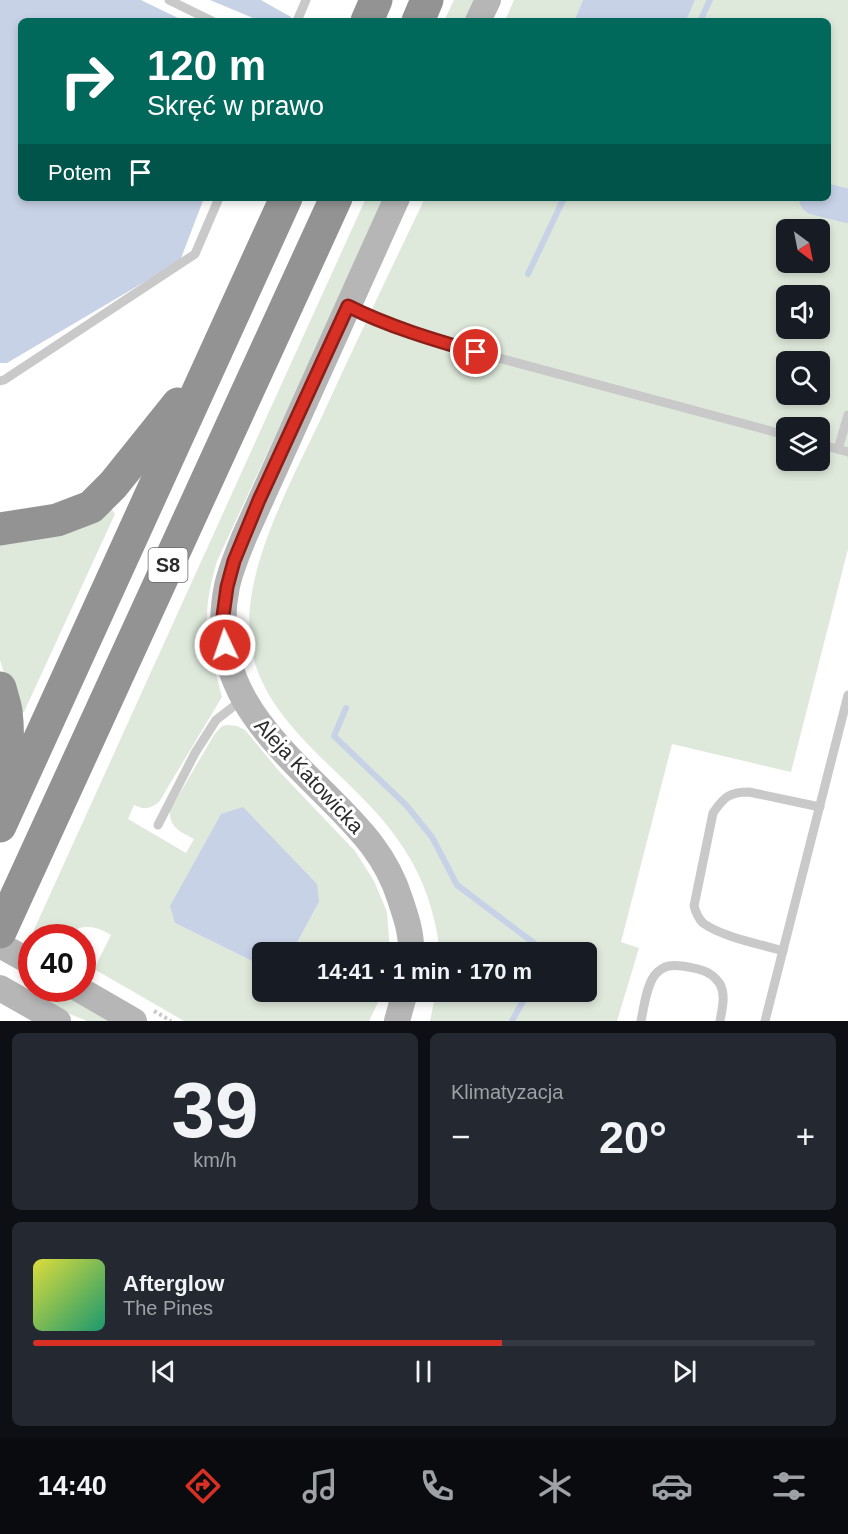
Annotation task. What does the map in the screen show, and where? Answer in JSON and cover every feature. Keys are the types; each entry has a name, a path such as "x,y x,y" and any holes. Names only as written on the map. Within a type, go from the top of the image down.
{"highway":[{"path":"368,18 376,0"},
{"path":"419,18 427,0"},
{"name":"S8","path":"0,826 285,201"},
{"name":"S8","path":"0,932 335,201"},
{"path":"0,529 57,520 91,507 121,476 173,411 216,351"},
{"path":"0,688 6,711 7,736 4,773 0,788"}],"street":[{"path":"479,18 488,0"},
{"name":"Aleja Katowicka","path":"396,201 259,500 234,561 223,616 225,645 232,673 243,699 275,744 347,816 380,854 400,900 411,942"},
{"path":"0,945 18,955"},
{"path":"0,988 58,1021"},
{"path":"96,999 134,1021"},
{"path":"397,1021 402,1002"}],"lane":[{"path":"169,0 206,18"},
{"path":"298,18 306,0"},
{"path":"0,381 195,254 218,201"},
{"path":"348,306 454,346 776,432"},
{"path":"843,451 848,415"},
{"path":"765,1021 848,695"},
{"path":"158,825 195,753 216,720 243,699"},
{"path":"783,951 722,932 701,921 697,915 694,906 714,813 722,800 730,794 739,792 749,792 820,807"},
{"path":"641,1021 653,977 668,966 677,965 708,972 719,983 723,997 720,1021"}],"green space":[{"path":"454,0 477,0 468,18 445,18"},
{"path":"514,0 583,0 575,18 506,18"},
{"path":"695,0 848,0 848,549 791,772 672,744 621,942 639,948 617,1021 430,1021 434,1002 597,1002 597,942 438,942 427,895 417,871 397,838 362,798 300,736 267,691 256,666 250,638 250,610 254,582 273,522 424,201 831,201 831,18 687,18"},
{"path":"365,201 385,201 217,561 209,596 207,627 222,697 159,802 147,808 134,805 128,819 186,853 194,839 173,825 170,810 214,735 222,726 237,726 245,730 279,771 355,851 374,881 387,912 389,942 297,942 319,902 175,923 252,961 252,1002 378,1002 369,1021 184,1021 96,970 96,965 111,935 97,928 96,924 37,924"},
{"path":"109,505 115,514 24,712 20,713 15,709 0,660 0,543"},
{"path":"50,1002 78,1002 113,1021 87,1021"}],"water":[{"path":"0,0 141,0 177,18 18,18 18,201 203,201 180,261 7,363 0,363"},
{"path":"210,0 261,0 291,17 253,18"},
{"path":"583,0 695,0 687,18 575,18"},
{"path":"243,807 317,884 319,902 297,942 252,942 252,961 175,923 170,906 221,814"}],"waterway":[{"path":"701,18 710,0"},
{"path":"528,274 563,201"},
{"path":"828,201 848,206"},
{"path":"346,708 334,736 406,805 432,837 457,885 533,942"},
{"path":"512,1021 522,1002"}],"route":[{"path":"225,645 223,616 234,561 259,500 348,306 367,315 476,352"}]}
